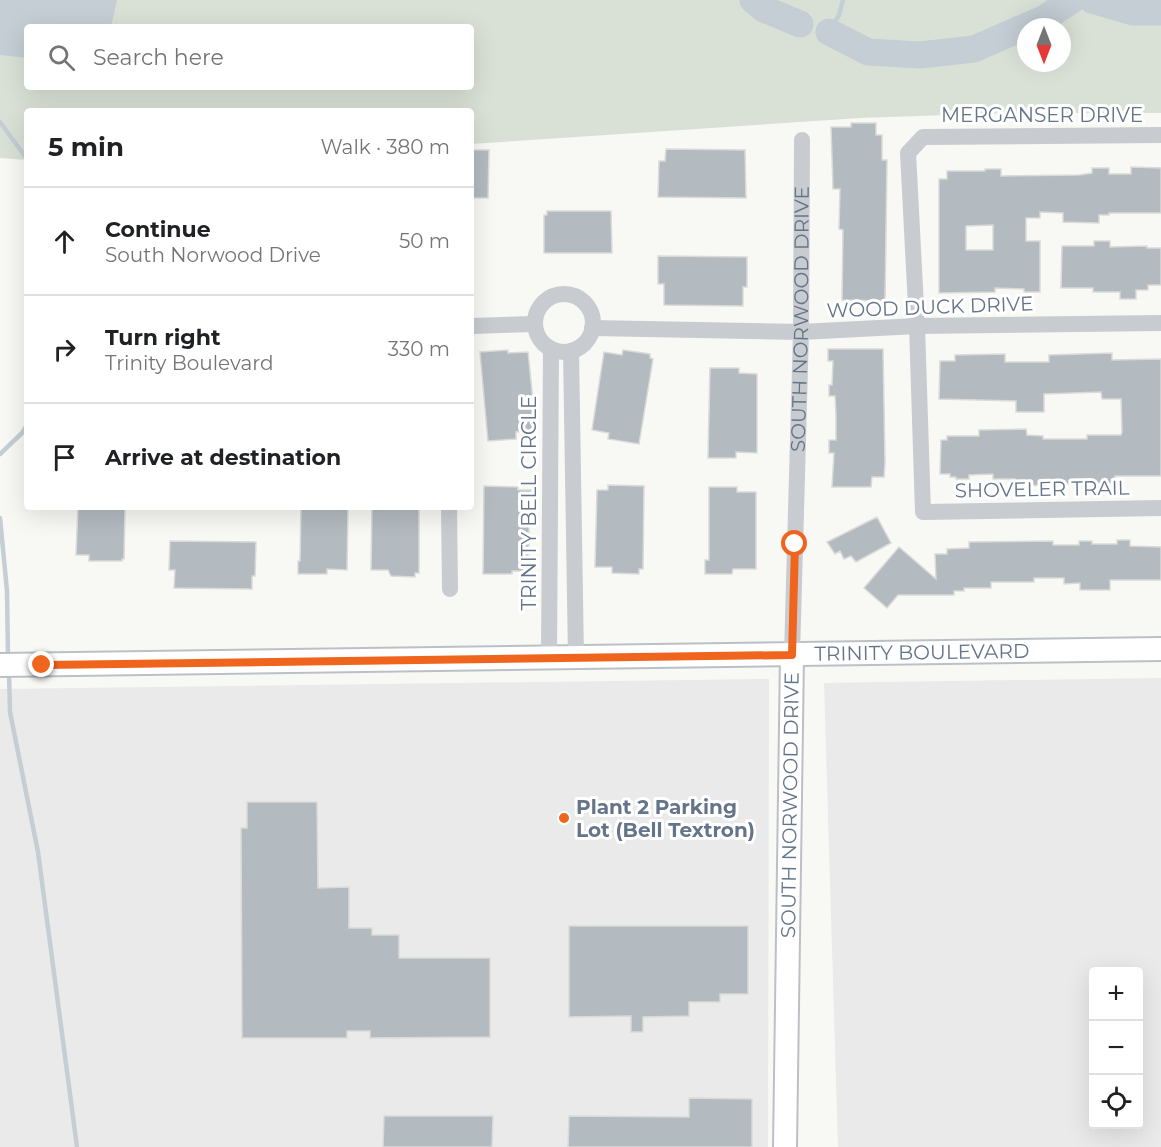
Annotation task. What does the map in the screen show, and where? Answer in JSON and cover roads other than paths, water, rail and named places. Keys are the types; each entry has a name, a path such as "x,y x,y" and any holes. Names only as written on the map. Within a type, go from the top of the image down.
{"main road":[{"name":"TRINITY BOULEVARD","path":"0,665 1161,649"},
{"name":"SOUTH NORWOOD DRIVE","path":"785,1147 792,655"}],"street":[{"name":"MERGANSER DRIVE","path":"917,326 908,153 923,137 1161,135"},
{"name":"SOUTH NORWOOD DRIVE","path":"792,655 801,332 802,140"},
{"path":"561,294 573,295 583,301 590,310 592,328 585,343 571,351 551,349 537,335 536,314 550,297 561,294"},
{"name":"WOOD DUCK DRIVE","path":"592,328 801,332 917,326 1161,323"},
{"path":"474,326 535,324"},
{"name":"SHOVELER TRAIL","path":"917,326 923,512 1161,508"},
{"name":"TRINITY BELL CIRCLE","path":"549,658 551,349"},
{"path":"571,351 576,658"},
{"path":"449,510 450,589"}],"waterway":[{"path":"753,0 764,9 800,24"},
{"path":"829,32 839,15 843,0"},
{"path":"829,32 868,52 920,55 974,49 1045,18 1072,0"},
{"path":"1092,0 1133,12 1161,12"},
{"path":"0,122 24,155"},
{"path":"0,454 24,430"},
{"path":"0,518 7,591 8,658"},
{"path":"9,672 10,712 38,852 77,1147"}],"place":[{"name":"Plant 2 Parking Lot (Bell Textron)","path":"564,818"}]}
